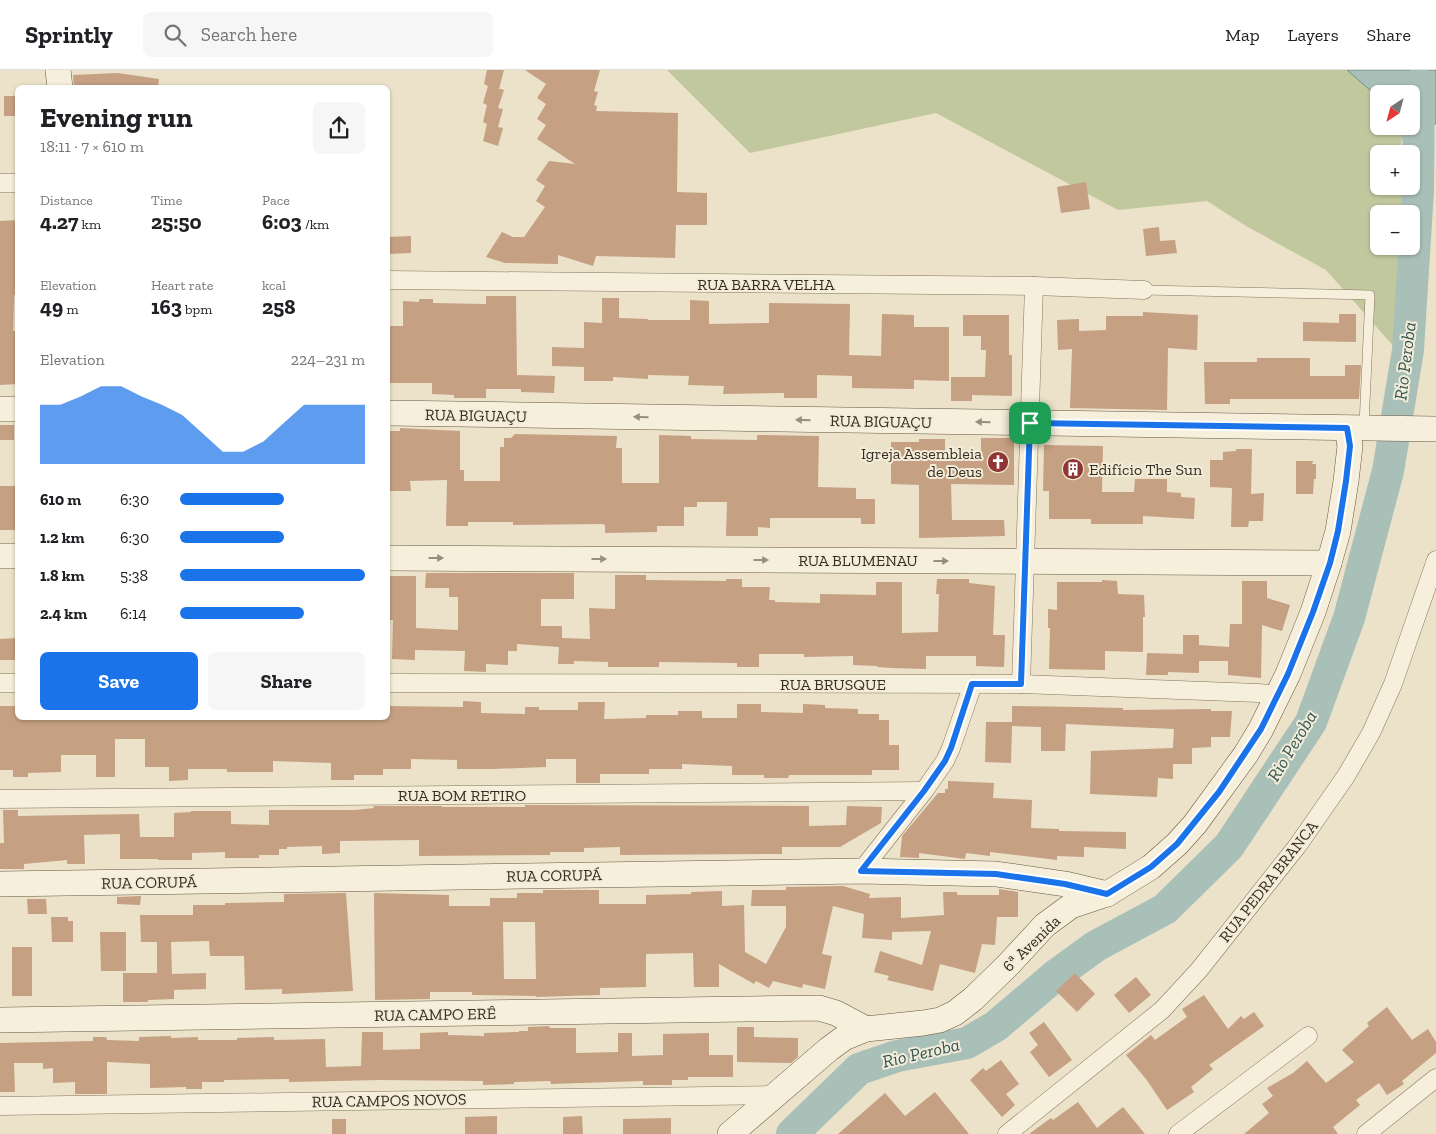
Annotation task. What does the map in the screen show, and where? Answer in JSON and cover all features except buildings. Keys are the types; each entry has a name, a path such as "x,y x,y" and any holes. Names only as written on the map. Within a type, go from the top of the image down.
{"street":[{"path":"58,70 60,85"},
{"path":"0,184 15,183"},
{"name":"RUA BARRA VELHA","path":"390,280 1034,286 1144,290"},
{"path":"1021,684 1034,286"},
{"path":"0,409 15,409"},
{"name":"RUA BIGUAÇU","path":"390,413 1426,429"},
{"name":"6ª Avenida","path":"730,1134 844,1038 866,1029 940,1020 955,1013 1008,965 1045,925 1071,906 1107,894 1151,867 1177,844 1195,824 1246,754 1278,695 1313,612 1330,563 1338,531 1350,446 1362,428"},
{"path":"0,556 15,556"},
{"name":"RUA BLUMENAU","path":"390,558 1330,563"},
{"name":"RUA PEDRA BRANCA","path":"1007,1134 1162,1010 1199,970 1298,844 1346,776 1371,733 1393,684 1436,560"},
{"path":"0,683 15,683"},
{"name":"RUA BRUSQUE","path":"390,684 1021,684 1278,695"},
{"path":"861,871 941,767 951,748 972,684"},
{"name":"RUA BOM RETIRO","path":"0,799 924,791"},
{"name":"RUA CORUPÁ","path":"0,884 861,871 996,874 1065,884 1107,894"},
{"name":"RUA CAMPO ERÊ","path":"0,1020 819,1008 836,1013 866,1029"},
{"path":"1178,1134 1308,1036"},
{"path":"1366,1134 1436,1078"},
{"name":"RUA CAMPOS NOVOS","path":"0,1106 777,1095"}],"lane":[{"path":"1144,290 1370,295 1362,428"}],"green space":[{"path":"667,70 1347,70 1370,90 1370,135 1403,135 1401,145 1370,145 1370,195 1414,195 1412,205 1370,205 1370,255 1407,255 1396,349 1326,270 1246,226 1207,201 1118,210 936,113 750,153"}],"water":[{"path":"1347,70 1436,70 1436,124 1420,123 1420,85 1370,85 1370,90"}],"waterway":[{"name":"Rio Peroba","path":"792,1134 859,1069 897,1056 967,1043 996,1026 1056,975 1096,946 1165,909 1229,846 1311,722 1349,618 1388,471 1408,350 1418,191 1419,84"}],"place":[{"name":"Igreja Assembleia de Deus","path":"998,462"},
{"name":"Edifício The Sun","path":"1073,469"}],"route":[{"path":"1030,423 1347,428 1350,446 1338,531 1330,563 1313,612 1288,674 1261,729 1219,792 1177,844 1151,867 1107,894 1065,884 996,874 861,871 938,773 951,748 972,684 1021,684 1030,423"}]}
